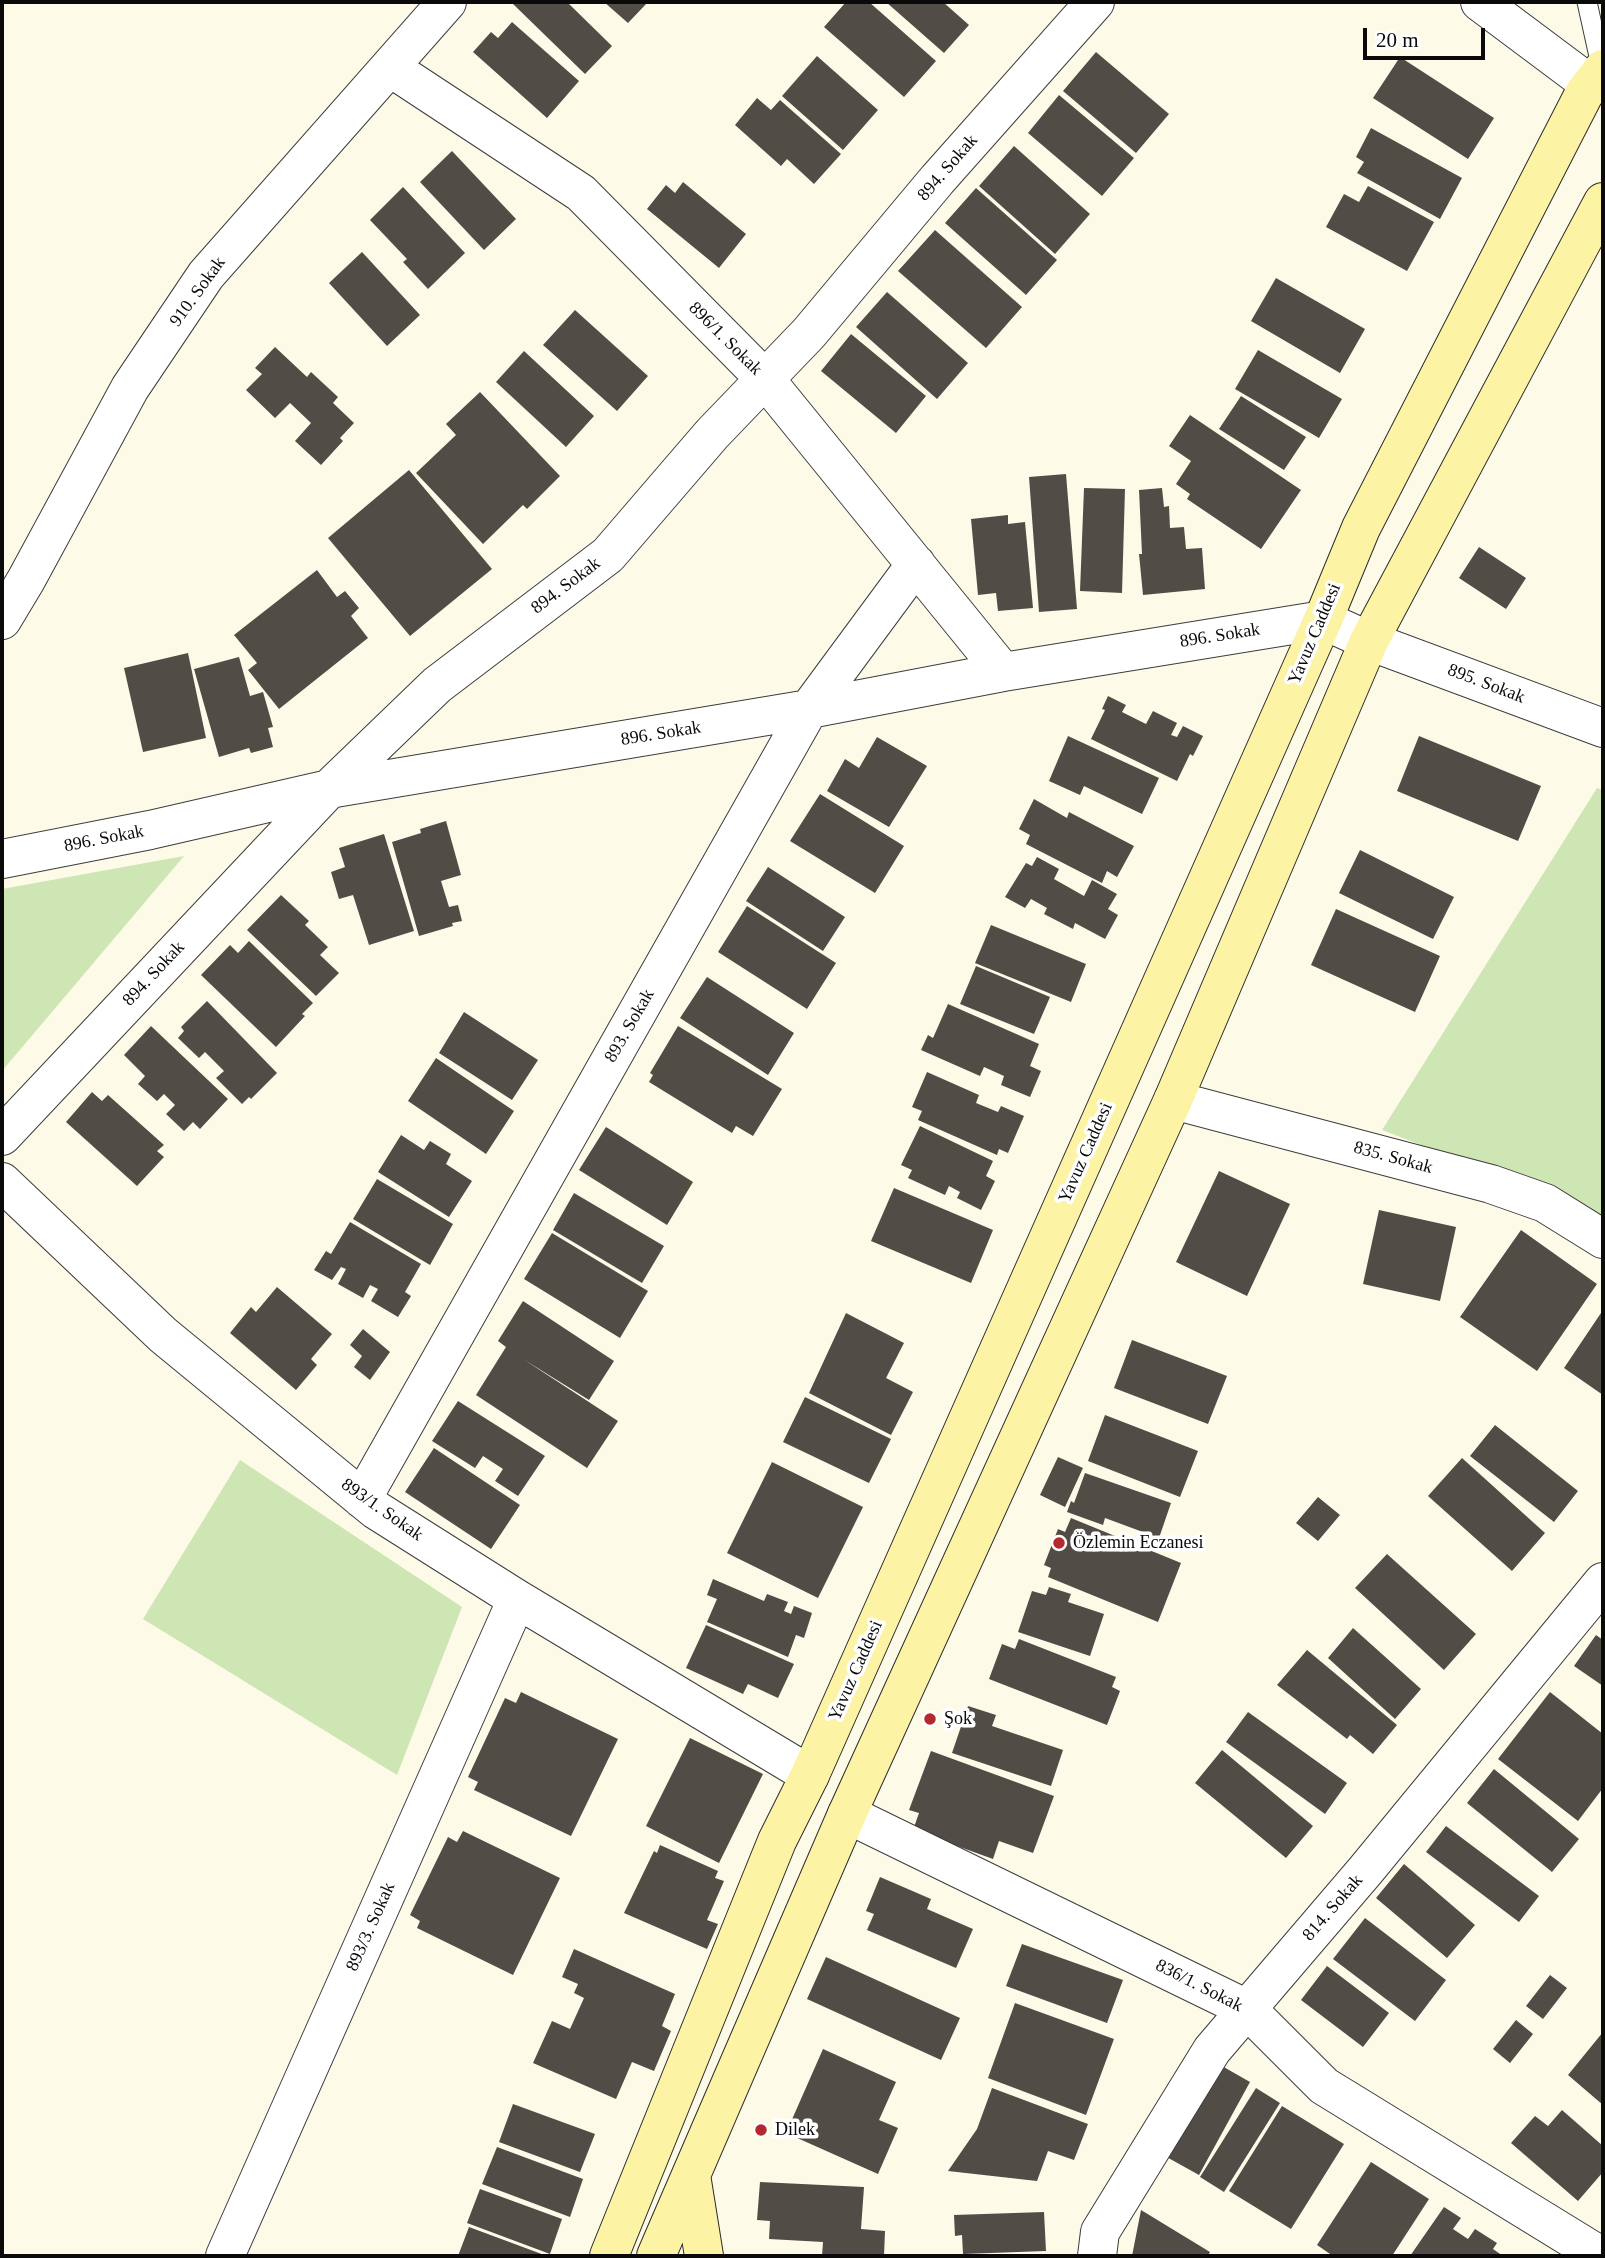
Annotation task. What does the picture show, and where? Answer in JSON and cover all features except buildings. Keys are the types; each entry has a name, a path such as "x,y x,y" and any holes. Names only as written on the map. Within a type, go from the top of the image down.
{"main road":[{"name":"Yavuz Caddesi","path":"609,2256 776,1840 810,1774 1323,620 1361,527 1599,75"},
{"path":"656,2256 847,1814 1173,1100 1369,641 1603,202"},
{"path":"691,2175 704,2256"}],"street":[{"name":"910. Sokak","path":"2,620 130,388 206,275 447,2"},
{"name":"894. Sokak","path":"2,1136 328,789 437,685 608,555 712,433 809,333 937,180 1095,2"},
{"path":"1480,2 1599,75"},
{"name":"896/1. Sokak","path":"391,68 581,193 765,379 1003,672"},
{"name":"893. Sokak","path":"362,1499 809,709 916,564"},
{"name":"895. Sokak","path":"1323,620 1369,641 1603,728"},
{"name":"896. Sokak","path":"2,859 150,830 328,789 809,709 1003,672 1323,620"},
{"name":"835. Sokak","path":"1173,1100 1491,1184 1545,1203 1603,1238"},
{"name":"893/1. Sokak","path":"2,1182 163,1335 376,1510 810,1774"},
{"name":"814. Sokak","path":"1097,2256 1100,2232 1212,2050 1365,1871 1603,1582"},
{"name":"893/3. Sokak","path":"225,2256 517,1598"},
{"name":"836/1. Sokak","path":"847,1814 1247,2009 1324,2086 1594,2247"}],"lane":[{"path":"1587,2 1599,75"}],"green space":[{"path":"1597,788 1603,790 1603,1224 1542,1191 1382,1130"},
{"path":"184,856 2,1071 2,889"},
{"path":"240,1460 462,1607 397,1775 143,1619"}],"place":[{"name":"Özlemin Eczanesi","path":"1059,1543"},
{"name":"Şok","path":"930,1719"},
{"name":"Dilek","path":"761,2130"}]}
